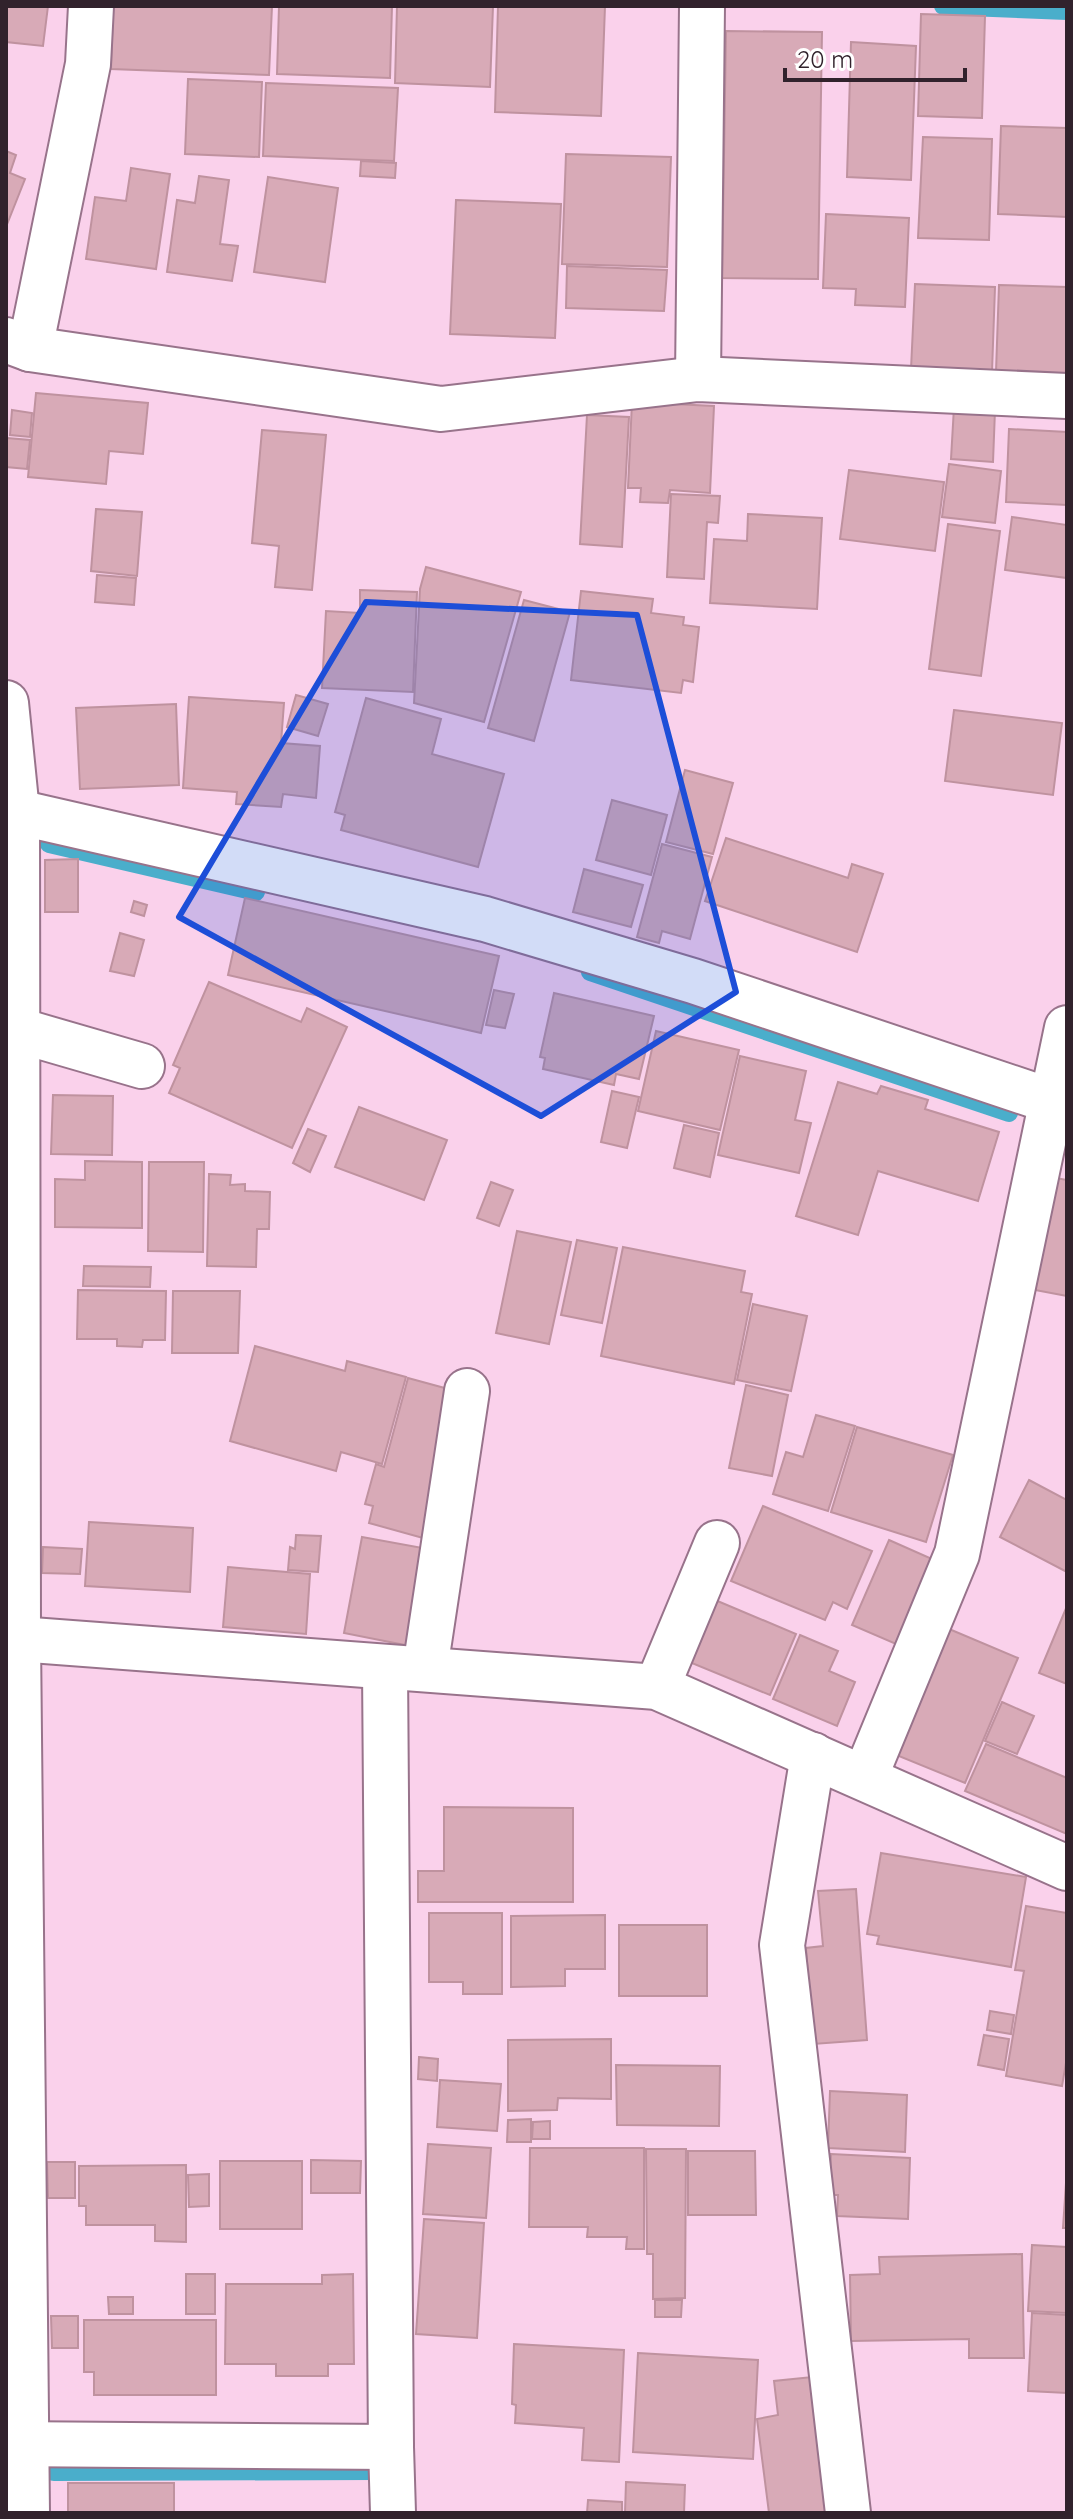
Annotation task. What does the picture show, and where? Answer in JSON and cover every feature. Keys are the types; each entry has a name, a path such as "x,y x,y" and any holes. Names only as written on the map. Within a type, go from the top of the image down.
{"street":[{"path":"91,6 88,64 18,344 441,409 698,379 1067,396"},
{"path":"698,379 702,6"},
{"path":"6,703 13,801 18,1030 12,1461 18,1639 13,1812 16,2444 27,2513"},
{"path":"13,801 485,919 693,981 1054,1124"},
{"path":"865,1777 957,1554 1054,1124 1067,1028"},
{"path":"18,1030 142,1066"},
{"path":"393,2513 391,2447 405,1668 467,1391"},
{"path":"657,1687 717,1543"},
{"path":"18,1639 657,1687 1067,1868"},
{"path":"813,1755 782,1945 848,2513"},
{"path":"16,2444 391,2447"}],"highlighted area":[{"path":"366,602 637,615 736,992 541,1116 179,917"}],"building":[{"path":"6,6 48,6 43,46 6,42"},
{"path":"113,6 272,6 269,75 111,69"},
{"path":"279,6 392,6 390,78 277,74"},
{"path":"397,6 493,6 490,87 395,83"},
{"path":"498,6 605,6 601,116 495,112"},
{"path":"921,14 985,16 982,118 918,116"},
{"path":"726,31 822,32 818,279 722,278"},
{"path":"851,42 916,46 911,180 847,177"},
{"path":"188,79 262,82 259,157 185,154"},
{"path":"266,83 398,88 394,161 263,156"},
{"path":"1001,126 1067,128 1067,217 998,214"},
{"path":"923,137 992,139 989,240 918,238"},
{"path":"6,151 16,155 10,173 25,179 6,227"},
{"path":"566,154 671,157 667,267 562,264"},
{"path":"361,161 396,163 395,178 360,176"},
{"path":"131,168 170,174 156,269 86,259 95,197 126,201"},
{"path":"199,176 229,180 220,244 238,246 232,281 167,272 177,200 195,203"},
{"path":"268,177 338,188 325,282 254,272"},
{"path":"456,200 561,204 555,338 450,334"},
{"path":"826,214 909,218 905,307 855,305 856,289 823,288"},
{"path":"567,266 667,270 664,311 566,308"},
{"path":"915,284 995,287 992,372 911,369"},
{"path":"999,285 1067,287 1067,374 996,372"},
{"path":"36,393 148,403 143,454 109,451 106,484 28,477"},
{"path":"632,402 714,406 710,493 670,490 668,503 640,502 641,488 628,488"},
{"path":"954,407 995,410 993,462 951,459"},
{"path":"12,410 32,413 30,437 10,435"},
{"path":"587,415 629,417 622,547 580,544"},
{"path":"1009,429 1067,432 1067,505 1006,502"},
{"path":"262,430 326,435 312,590 275,587 279,546 252,543"},
{"path":"7,438 30,440 27,469 6,467"},
{"path":"949,464 1001,471 995,523 942,517"},
{"path":"849,470 944,482 935,551 840,539"},
{"path":"671,494 720,496 718,523 707,522 704,579 667,577"},
{"path":"96,509 142,512 137,576 91,571"},
{"path":"748,514 822,518 817,609 710,603 714,539 747,541"},
{"path":"1012,517 1067,525 1067,578 1005,570"},
{"path":"948,524 1000,531 981,676 929,669"},
{"path":"426,567 521,592 484,722 414,703 420,589"},
{"path":"97,575 136,578 134,605 95,602"},
{"path":"360,590 417,592 413,692 322,688 326,611 360,613"},
{"path":"581,591 653,599 651,613 684,617 683,625 699,627 693,682 683,680 681,693 571,680"},
{"path":"524,600 570,612 534,741 488,728"},
{"path":"296,695 328,704 318,736 287,727"},
{"path":"189,697 284,703 281,743 320,746 316,798 283,794 281,807 236,804 237,792 183,788"},
{"path":"366,698 441,719 432,754 504,774 478,867 341,830 345,815 335,812"},
{"path":"176,704 179,785 80,789 76,708"},
{"path":"954,710 1062,723 1053,795 945,781"},
{"path":"685,770 733,783 713,854 666,842"},
{"path":"612,800 667,815 651,875 596,860"},
{"path":"726,838 848,878 852,864 883,874 857,952 705,901"},
{"path":"662,844 712,857 690,939 662,931 659,943 637,937"},
{"path":"78,859 78,912 45,912 45,860"},
{"path":"584,869 643,885 631,927 573,912"},
{"path":"245,898 499,956 481,1033 228,975"},
{"path":"134,901 147,905 144,916 131,912"},
{"path":"120,933 144,940 134,976 110,971"},
{"path":"209,982 301,1022 307,1008 347,1027 292,1148 169,1093 180,1068 173,1065"},
{"path":"494,990 514,994 505,1028 486,1025"},
{"path":"554,993 654,1016 639,1079 616,1074 614,1085 543,1069 545,1058 540,1057"},
{"path":"656,1031 739,1050 720,1130 638,1111"},
{"path":"740,1056 806,1071 795,1120 811,1123 799,1173 718,1155"},
{"path":"838,1082 877,1094 881,1086 928,1100 925,1109 999,1132 978,1201 878,1171 858,1235 796,1216"},
{"path":"612,1091 639,1097 627,1148 601,1142"},
{"path":"53,1095 113,1096 112,1155 51,1154"},
{"path":"359,1107 447,1140 424,1200 335,1167"},
{"path":"684,1125 719,1133 710,1177 674,1168"},
{"path":"308,1129 326,1136 310,1172 293,1163"},
{"path":"85,1161 142,1162 142,1228 55,1227 55,1179 85,1180"},
{"path":"149,1162 204,1162 203,1252 148,1251"},
{"path":"209,1174 231,1175 230,1185 245,1184 245,1191 270,1192 269,1229 257,1229 256,1267 207,1266"},
{"path":"1056,1178 1067,1180 1067,1296 1035,1290"},
{"path":"491,1182 513,1190 499,1226 477,1218"},
{"path":"517,1231 571,1242 549,1344 496,1333"},
{"path":"577,1240 617,1248 602,1323 561,1315"},
{"path":"623,1247 745,1271 741,1292 752,1294 734,1384 601,1356"},
{"path":"84,1266 151,1267 150,1287 83,1286"},
{"path":"78,1290 166,1291 165,1340 143,1340 142,1347 117,1346 117,1339 77,1339"},
{"path":"173,1291 240,1291 238,1353 172,1353"},
{"path":"753,1304 807,1316 791,1391 737,1380"},
{"path":"255,1346 345,1371 347,1361 406,1377 382,1464 341,1452 336,1471 230,1441"},
{"path":"408,1378 463,1393 423,1538 369,1523 373,1506 365,1504 376,1464 384,1467"},
{"path":"746,1385 788,1395 772,1476 729,1468"},
{"path":"816,1415 855,1426 828,1511 773,1494 786,1452 803,1457"},
{"path":"857,1427 953,1455 926,1542 831,1512"},
{"path":"1029,1480 1067,1500 1067,1572 1000,1537"},
{"path":"763,1506 872,1551 847,1609 833,1602 825,1620 731,1581"},
{"path":"89,1522 193,1528 190,1592 85,1586"},
{"path":"296,1535 321,1536 318,1572 288,1570 290,1547 295,1549"},
{"path":"362,1537 428,1549 410,1646 344,1633"},
{"path":"889,1540 932,1559 896,1644 852,1625"},
{"path":"43,1547 82,1549 80,1574 42,1573"},
{"path":"228,1567 310,1574 306,1634 223,1627"},
{"path":"708,1597 796,1634 770,1695 682,1659"},
{"path":"1067,1606 1067,1684 1039,1673"},
{"path":"942,1626 1018,1658 965,1783 889,1752"},
{"path":"800,1635 838,1651 829,1671 855,1682 837,1726 773,1699"},
{"path":"1002,1702 1034,1716 1017,1754 985,1741"},
{"path":"986,1744 1067,1778 1067,1834 965,1791"},
{"path":"444,1807 573,1808 573,1902 418,1902 418,1871 444,1871"},
{"path":"881,1853 1026,1877 1011,1967 877,1944 879,1936 867,1934"},
{"path":"856,1889 867,2040 813,2044 806,1948 823,1946 818,1891"},
{"path":"1026,1906 1067,1913 1067,2057 1062,2086 1006,2076 1024,1971 1015,1970"},
{"path":"429,1913 502,1913 502,1994 463,1994 463,1982 429,1982"},
{"path":"605,1915 605,1969 565,1969 565,1986 511,1987 511,1916"},
{"path":"619,1925 707,1925 707,1996 619,1996"},
{"path":"990,2011 1014,2015 1011,2034 987,2030"},
{"path":"984,2035 1009,2039 1004,2070 978,2065"},
{"path":"611,2039 611,2099 558,2098 557,2110 508,2111 508,2040"},
{"path":"419,2057 438,2059 437,2081 418,2079"},
{"path":"616,2065 720,2066 719,2126 617,2125"},
{"path":"440,2080 501,2084 497,2131 437,2127"},
{"path":"830,2091 907,2095 905,2152 828,2148"},
{"path":"531,2119 531,2142 507,2142 508,2120"},
{"path":"550,2121 550,2139 532,2139 533,2122"},
{"path":"428,2144 491,2148 486,2218 423,2214"},
{"path":"530,2148 644,2148 644,2249 626,2249 627,2237 587,2237 588,2227 529,2227"},
{"path":"646,2149 686,2149 685,2298 653,2299 653,2254 647,2254"},
{"path":"688,2151 755,2151 756,2215 688,2215"},
{"path":"831,2154 910,2158 908,2219 837,2216 838,2195 829,2195"},
{"path":"311,2160 361,2161 360,2193 311,2193"},
{"path":"220,2161 302,2161 302,2229 220,2229"},
{"path":"47,2162 75,2162 75,2198 48,2198"},
{"path":"186,2165 186,2242 155,2241 155,2225 86,2225 86,2206 79,2206 79,2166"},
{"path":"1067,2168 1067,2228 1063,2228"},
{"path":"209,2174 209,2206 189,2207 188,2175"},
{"path":"424,2219 484,2223 477,2338 416,2334"},
{"path":"1032,2245 1067,2247 1067,2313 1028,2311"},
{"path":"1022,2254 1024,2358 969,2358 969,2339 851,2341 850,2275 880,2274 879,2257"},
{"path":"186,2274 215,2274 215,2314 186,2314"},
{"path":"353,2274 354,2364 328,2364 328,2376 276,2376 276,2364 225,2364 226,2284 322,2284 322,2275"},
{"path":"108,2297 133,2297 133,2314 109,2314"},
{"path":"655,2300 682,2300 681,2317 655,2317"},
{"path":"1032,2313 1067,2315 1067,2393 1028,2391"},
{"path":"51,2316 78,2316 78,2348 52,2348"},
{"path":"84,2320 216,2320 216,2395 94,2395 94,2372 84,2372"},
{"path":"514,2344 624,2350 619,2462 582,2460 584,2428 515,2423 516,2405 512,2404"},
{"path":"638,2353 758,2360 753,2459 633,2452"},
{"path":"812,2377 830,2513 769,2513 757,2419 778,2415 774,2381"},
{"path":"626,2482 685,2485 684,2513 625,2513"},
{"path":"68,2483 174,2483 174,2513 68,2513"},
{"path":"588,2500 622,2502 622,2513 587,2513"}],"waterway":[{"path":"943,6 1067,11"},
{"path":"49,844 256,892"},
{"path":"590,972 1009,1113"},
{"path":"54,2472 374,2471"}]}
